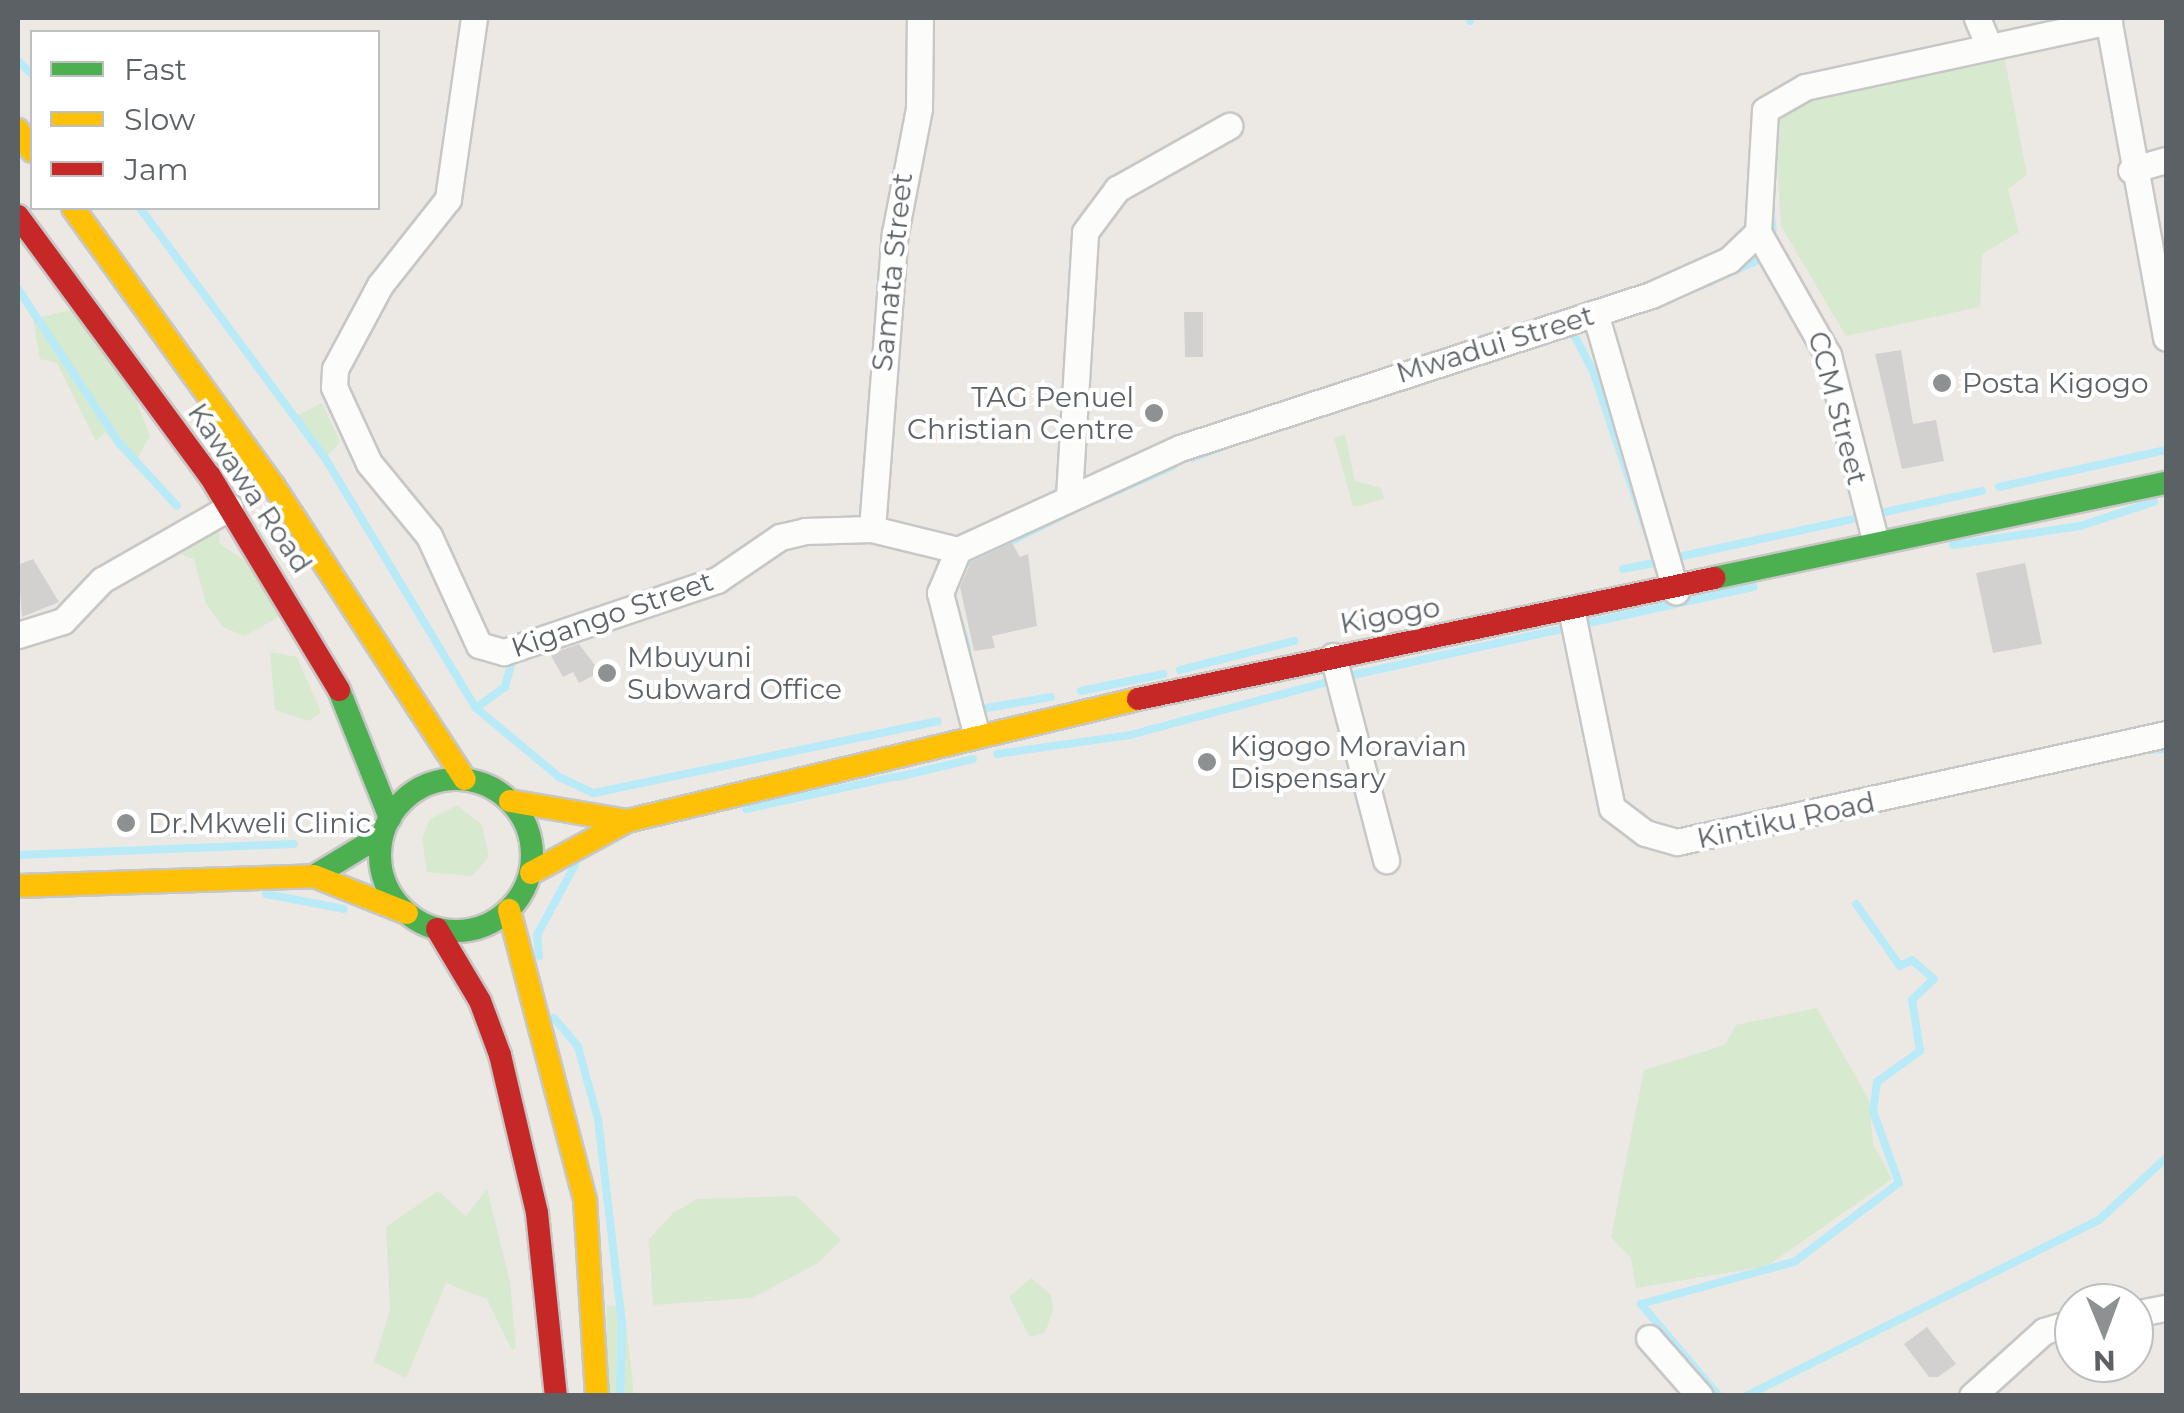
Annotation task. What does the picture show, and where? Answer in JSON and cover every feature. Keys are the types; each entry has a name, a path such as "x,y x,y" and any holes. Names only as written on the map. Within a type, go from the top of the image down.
{"main road":[{"name":"Kawawa Road","path":"74,210 273,485 465,780"},
{"name":"Kawawa Road","path":"18,216 230,508 325,656 386,826"},
{"name":"Kigogo","path":"628,820 976,733 1333,656 1676,591 1875,539 2166,483"},
{"path":"314,876 386,826 436,782 465,780 510,801 628,820"},
{"path":"510,801 526,822 531,873"},
{"path":"18,886 314,876 437,929 476,929 509,910 531,873 628,820"},
{"path":"386,826 383,878 407,914"},
{"path":"509,910 585,1200 597,1396"},
{"path":"437,929 480,1001 504,1071 537,1213 556,1396"}],"street":[{"name":"Kigango Street","path":"474,18 448,199 380,285 335,370 334,387 369,463 429,536 479,646 504,652 717,580 780,537 872,529 958,550"},
{"name":"Samata Street","path":"872,529 895,233 919,108 920,18"},
{"path":"1977,18 1988,44"},
{"path":"1758,232 1765,110 1805,87 2108,19 2130,170 2166,338"},
{"path":"1069,496 1085,232 1116,189 1228,126"},
{"path":"2130,170 2166,160"},
{"name":"Mwadui Street","path":"958,550 1069,496 1370,382 1595,314 1729,260 1758,232"},
{"name":"CCM Street","path":"1758,232 1828,355 1875,539"},
{"path":"1595,314 1676,591"},
{"path":"18,635 63,621 102,580 230,508"},
{"path":"958,550 940,593 976,733"},
{"name":"Kintiku Road","path":"1571,608 1612,808 1645,833 1677,842 2166,734"},
{"path":"1333,656 1386,860"},
{"path":"1972,1396 2044,1332 2054,1329"},
{"path":"1650,1338 1700,1396"}],"green space":[{"path":"2005,60 2027,175 2008,189 2019,232 1982,254 1980,307 1846,336 1781,226 1775,130 1788,104"},
{"path":"77,308 132,390 150,436 134,464 105,432 96,441 57,363 40,359 33,319"},
{"path":"322,403 340,442 325,458 296,416"},
{"path":"1345,434 1355,481 1381,488 1385,499 1353,507 1334,438"},
{"path":"201,512 218,516 220,544 279,584 282,615 245,636 223,627 206,604 194,559 178,553 184,518"},
{"path":"270,652 297,657 321,712 309,721 275,710"},
{"path":"457,805 482,825 489,857 472,876 427,872 422,840 429,820"},
{"path":"1817,1008 1869,1100 1873,1144 1892,1179 1767,1266 1636,1288 1631,1258 1611,1237 1644,1070 1725,1045 1736,1025"},
{"path":"487,1189 510,1282 516,1347 512,1351 487,1299 446,1283 406,1378 374,1362 390,1310 386,1227 438,1191 466,1216"},
{"path":"797,1196 841,1240 818,1263 752,1298 653,1305 649,1239 673,1213 697,1199"},
{"path":"1031,1278 1051,1295 1053,1310 1045,1333 1030,1337 1009,1297"},
{"path":"624,1305 634,1395 606,1396 607,1306"}],"building":[{"path":"1184,312 1203,312 1203,357 1185,357"},
{"path":"1901,350 1913,424 1936,420 1944,461 1902,469 1875,354"},
{"path":"1012,543 1020,557 1028,554 1037,626 992,636 995,648 974,651 960,587 971,562"},
{"path":"33,559 59,602 22,617 18,565"},
{"path":"2025,563 2042,644 1993,653 1976,573"},
{"path":"579,644 600,672 579,683 573,672 563,677 550,654"},
{"path":"1927,1327 1956,1364 1938,1377 1929,1377 1904,1344"}],"waterway":[{"path":"18,61 30,72"},
{"path":"1770,207 1773,230"},
{"path":"141,210 325,458 476,708 559,777 594,793 938,721"},
{"path":"1700,286 1763,258"},
{"path":"18,289 120,444 177,506"},
{"path":"1571,329 1593,371 1649,537"},
{"path":"1192,458 1225,446"},
{"path":"1999,487 2166,450"},
{"path":"1098,499 1173,466"},
{"path":"1683,556 1982,491"},
{"path":"1953,545 2080,526 2154,502"},
{"path":"959,567 1072,511"},
{"path":"732,582 779,552"},
{"path":"1623,569 1655,563 1654,556"},
{"path":"1353,675 1753,587"},
{"path":"960,623 967,647"},
{"path":"1180,670 1294,641"},
{"path":"476,708 505,687 513,658"},
{"path":"1081,691 1163,674"},
{"path":"997,754 1130,735 1328,682"},
{"path":"981,709 1051,697"},
{"path":"2148,750 2166,749"},
{"path":"897,777 973,759"},
{"path":"746,809 893,777"},
{"path":"18,855 294,844"},
{"path":"539,956 537,935 575,865"},
{"path":"266,894 344,909"},
{"path":"1719,1396 1641,1304 1794,1262 1899,1183 1873,1111 1877,1082 1920,1051 1912,1000 1934,979 1912,960 1900,966 1856,904"},
{"path":"554,1018 578,1047 598,1119 622,1322 620,1396"},
{"path":"1746,1396 2099,1220 2166,1158"}],"traffic: fast":[{"path":"1714,578 2166,483"},
{"path":"339,690 390,818"},
{"path":"456,779 485,785 510,801 526,826 532,855 526,884 510,909 485,925 456,931 427,925 402,909 386,884 380,855 386,826 402,801 427,785 456,779"},
{"path":"314,876 382,835"}],"traffic: slow":[{"path":"18,130 30,148"},
{"path":"74,210 273,485 465,779"},
{"path":"531,873 627,821 1138,699"},
{"path":"510,801 627,821"},
{"path":"18,886 314,876 407,913"},
{"path":"509,910 585,1200 597,1396"}],"traffic: jam":[{"path":"18,216 210,476 339,690"},
{"path":"1138,699 1714,578"},
{"path":"437,929 480,1001 500,1055 537,1213 556,1396"}],"place":[{"name":"Posta Kigogo","path":"1942,383"},
{"name":"TAG Penuel Christian Centre","path":"1154,413"},
{"name":"Mbuyuni Subward Office","path":"607,673"},
{"name":"Kigogo Moravian Dispensary","path":"1207,762"},
{"name":"Dr.Mkweli Clinic","path":"126,823"}]}
